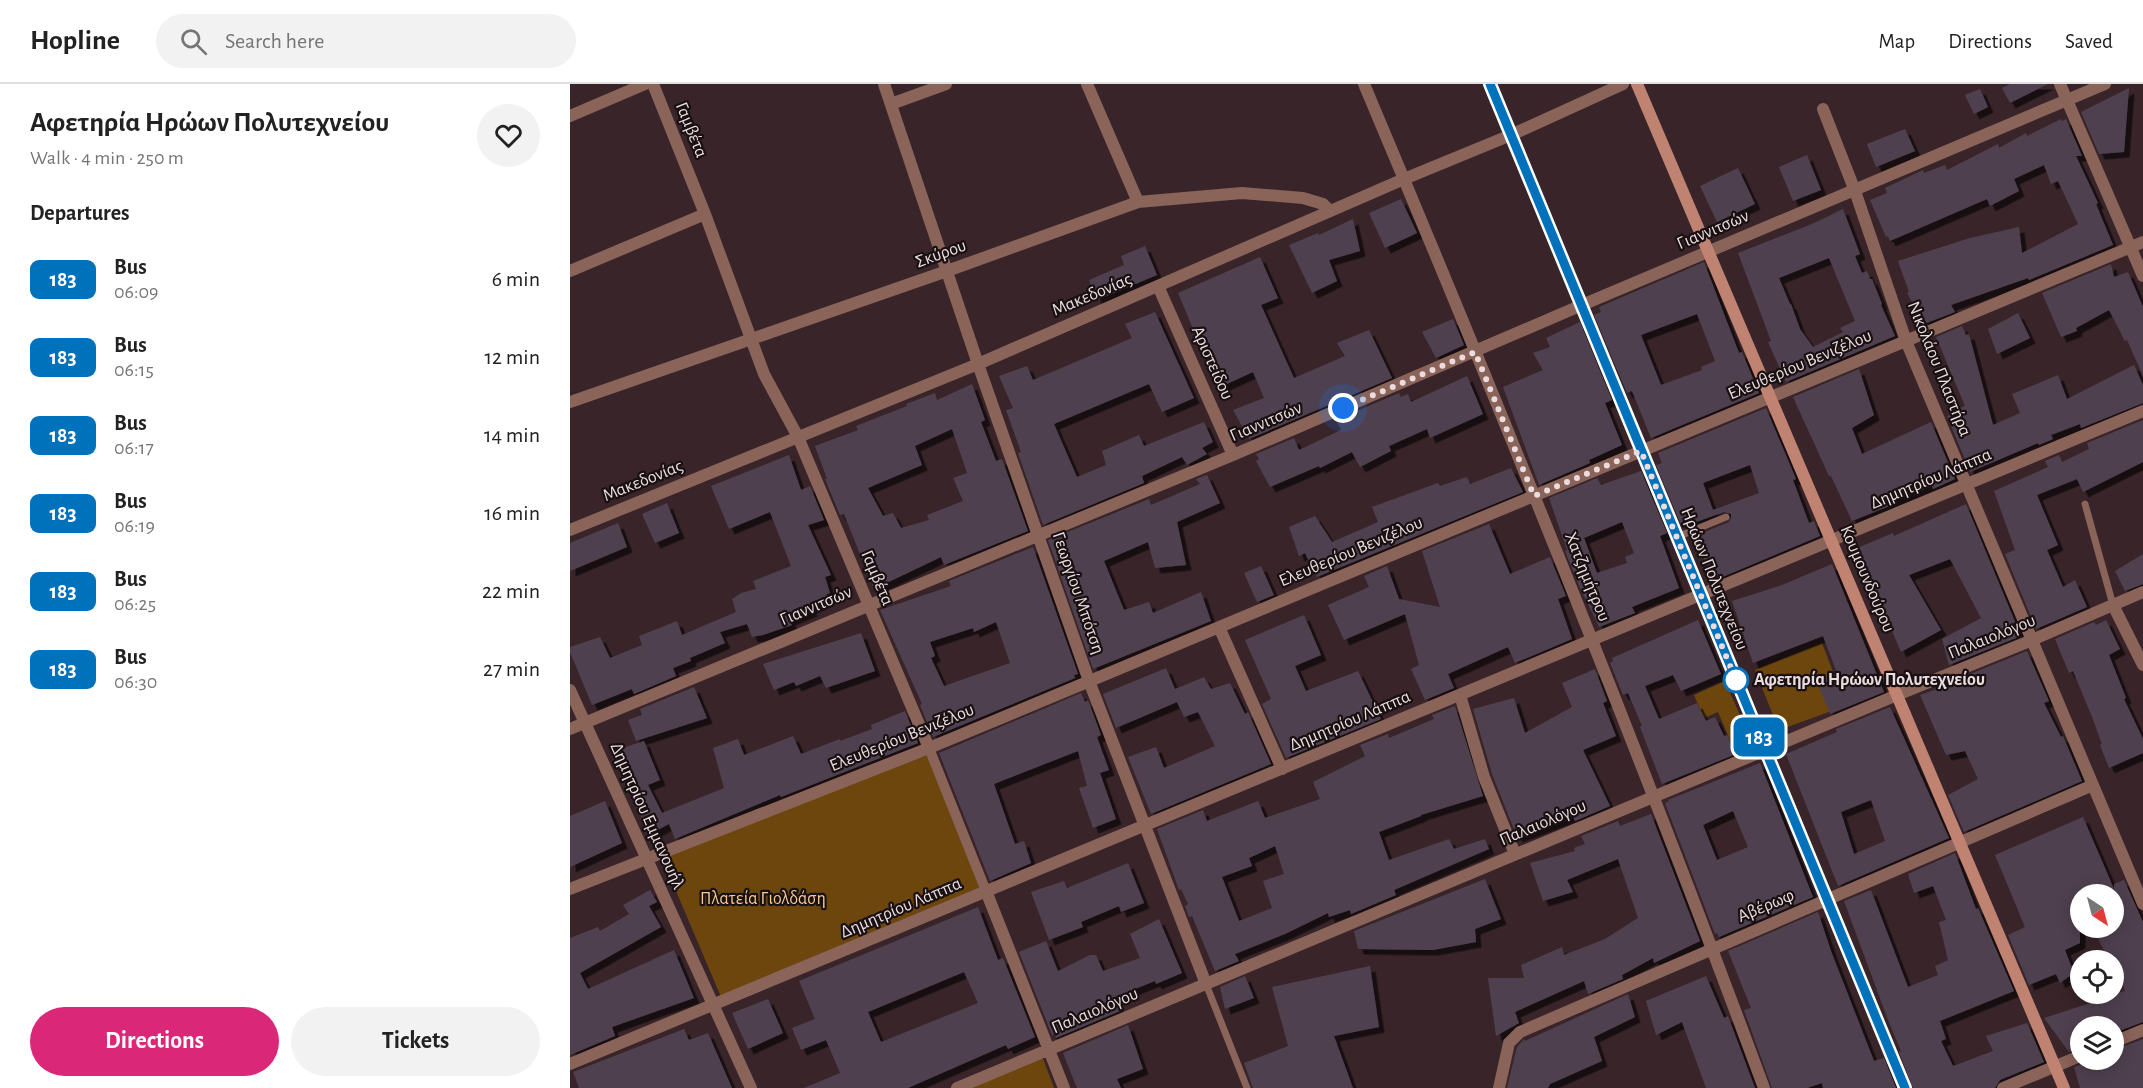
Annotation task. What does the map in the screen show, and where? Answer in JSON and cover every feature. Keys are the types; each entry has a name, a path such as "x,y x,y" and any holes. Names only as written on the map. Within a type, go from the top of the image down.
{"main road":[{"name":"Ηρώων Πολυτεχνείου","path":"1490,84 1905,1088"},
{"name":"Κουμουνδούρου","path":"1637,84 2064,1088"}],"street":[{"path":"570,116 645,84"},
{"name":"Γαμβέτα","path":"653,84 705,214 764,374 798,437 929,748 1064,1088"},
{"name":"Γεωργίου Μπότση","path":"884,84 978,364 1089,681 1206,984"},
{"path":"891,105 946,84"},
{"path":"1087,84 1138,202"},
{"name":"Χατζημήτρου","path":"1364,84 1593,640 1655,796 1764,1088"},
{"name":"Μακεδονίας","path":"570,530 978,364 1404,179 1511,135 1623,84"},
{"path":"2060,84 2143,276"},
{"name":"Γιαννιτσών","path":"570,729 868,604 1233,456 1582,305 2105,84"},
{"name":"Νικολάου Πλαστήρα","path":"1823,109 1855,191 1906,341 2143,904"},
{"name":"Σκύρου","path":"570,402 1138,202 1242,193 1303,198 1323,204 1330,211"},
{"path":"570,271 705,214"},
{"name":"Ελευθερίου Βενιζέλου","path":"570,889 929,748 2143,242"},
{"name":"Αριστείδου","path":"1158,286 1233,456"},
{"name":"Δημητρίου Λάππα","path":"570,1064 2143,411"},
{"name":"Παλαιολόγου","path":"957,1088 2143,592"},
{"path":"2113,605 2143,664"},
{"path":"1218,627 1282,769"},
{"name":"Δημητρίου Εμμανουήλ","path":"570,690 751,1088"},
{"path":"1460,695 1484,777 1515,854"},
{"name":"Αβέρωφ","path":"1499,1088 1509,1043 1520,1032 2093,784"},
{"path":"2124,1038 2143,1030"},
{"path":"2003,1088 2070,1060"}],"lane":[{"path":"2085,504 2113,605"},
{"path":"1677,537 1725,517"},
{"name":"Γεωργίου Μπότση","path":"1206,984 1247,1088"}],"green space":[{"path":"1822,643 1834,674 1829,712 1779,730 1755,670"},
{"path":"1725,681 1753,745 1735,752 1718,712 1704,718 1694,695"},
{"name":"Πλατεία Γιολδάση","path":"926,753 982,890 721,997 662,858"},
{"path":"1042,1056 1054,1088 965,1088"}],"building":[{"path":"2010,84 2048,84 2010,103 2002,88"},
{"path":"2129,88 2124,152 2099,154 2081,112"},
{"path":"1980,89 1988,107 1974,114 1965,95"},
{"path":"2061,119 2062,121 2066,119 2082,156 2076,156 2098,203 2096,204 2113,245 2029,280 2028,278 1951,305 1955,312 1924,324 1907,293 1909,292 1898,261 1970,238 2019,227 2022,253 2078,224 2058,181 2051,184 2044,165 2014,179 2019,191 1990,206 1987,199 1890,241 1888,236 1886,237 1870,200 1887,193 1885,188 1923,170 1924,173 1945,165 1947,170 1998,144 1999,148 2026,133 2027,136"},
{"path":"1905,129 1915,151 1876,167 1867,144"},
{"path":"1807,155 1821,190 1793,201 1779,167"},
{"path":"1738,168 1755,204 1717,222 1700,186"},
{"path":"1401,199 1417,233 1385,248 1369,213"},
{"path":"1843,209 1860,254 1855,256 1862,273 1867,271 1872,279 1895,336 1786,382 1768,342 1771,341 1738,253 1812,224","holes":["1829,258 1855,321 1840,328 1843,332 1813,347 1800,329 1779,278"]},
{"path":"1353,219 1360,251 1329,260 1337,281 1312,293 1289,245 1318,233 1319,235"},
{"path":"1145,246 1157,275 1097,300 1089,280 1124,265 1121,256"},
{"path":"1260,257 1278,298 1261,305 1294,378 1345,356 1337,343 1369,330 1392,378 1249,439 1233,410 1264,398 1253,372 1218,388 1178,293"},
{"path":"1704,262 1739,353 1742,352 1759,393 1651,438 1632,391 1627,393 1594,315 1601,312 1599,307","holes":["1697,314 1715,361 1701,367 1702,370 1661,385 1641,335"]},
{"path":"2111,264 2114,277 2128,272 2143,307 2143,376 2127,340 2125,341 2109,310 2076,328 2077,331 2061,337 2042,293"},
{"path":"1155,312 1194,398 1162,412 1149,384 1054,424 1077,477 1106,465 1102,451 1139,435 1144,446 1204,422 1213,442 1202,448 1207,454 1187,465 1182,457 1142,476 1144,483 1043,525 1006,410 1013,408 999,376 1027,366 1033,380 1132,338 1125,324"},
{"path":"2018,313 2030,338 1997,354 1988,329"},
{"path":"1453,319 1464,345 1436,358 1422,332"},
{"path":"1580,322 1612,400 1605,403 1622,445 1589,460 1590,463 1539,485 1503,387 1543,370 1533,353 1550,347 1546,338"},
{"path":"1962,326 1966,335 1969,334 1993,425 2020,413 2012,394 2058,375 2067,399 2134,365 2143,385 2143,403 2081,428 2080,424 2051,435 2053,439 2039,445 2038,443 1970,472 1947,416 1958,412 1957,409 1965,406 1936,337"},
{"path":"1859,369 1874,415 1852,428 1862,454 1931,422 1955,479 1933,489 1932,486 1890,502 1892,505 1852,521 1793,397"},
{"path":"1467,376 1483,414 1430,438 1427,429 1389,446 1391,451 1360,467 1352,452 1320,468 1319,466 1270,487 1256,461 1259,459 1256,454 1294,438 1299,450 1341,430 1336,420 1399,393 1401,397 1408,394 1411,402"},
{"path":"972,384 985,420 981,422 996,461 1002,459 1028,531 944,565 941,557 874,589 844,514 840,515 825,479 827,479 815,446 858,430 856,426 935,393 937,400","holes":["952,429 967,473 953,478 963,501 927,515 929,520 901,528 893,513 883,516 868,488 922,465 915,446"]},
{"path":"1766,408 1796,479 1793,480 1809,523 1814,521 1820,536 1713,581 1695,536 1729,522 1731,514 1724,512 1682,527 1656,465 1662,463 1658,453","holes":["1750,465 1759,493 1713,510 1703,483"]},
{"path":"2143,420 2143,462 2083,492 2077,479 2037,495 2058,545 2047,550 2063,587 2075,580 2087,607 2036,629 2005,554 2015,550 1994,491 2048,467 2045,461 2059,455 2062,462 2089,449 2087,443"},
{"path":"789,455 801,490 810,486 824,520 808,525 831,575 825,577 830,593 827,594 829,600 811,608 812,611 790,620 792,625 763,635 752,637 747,624 720,632 725,643 673,668 676,676 634,694 632,689 592,705 570,647 600,637 610,658 642,645 639,636 677,621 682,635 736,612 732,599 741,593 756,589 753,581 791,566 770,512 729,529 711,486"},
{"path":"1511,468 1523,492 1317,577 1305,553 1299,556 1289,527 1315,516 1332,542 1378,522 1372,507 1438,483 1440,486 1467,477 1470,484"},
{"path":"1641,471 1667,533 1660,536 1679,588 1632,607 1635,613 1599,627 1565,551 1567,550 1549,498 1597,478 1601,485","holes":["1622,522 1634,553 1625,557 1627,563 1597,573 1584,538"]},
{"path":"1207,475 1220,503 1177,522 1186,565 1155,568 1148,542 1104,561 1124,610 1149,602 1153,613 1201,592 1211,621 1093,669 1048,540 1149,499 1151,505 1200,484 1196,479"},
{"path":"667,503 679,533 655,543 642,514"},
{"path":"1966,504 2021,636 1949,665 1942,639 1981,618 1950,559 1909,575 1941,630 1901,652 1889,624 1885,625 1855,549 1893,533 1894,536"},
{"path":"618,523 627,547 570,571 570,543"},
{"path":"1489,524 1510,574 1550,557 1566,596 1558,599 1572,639 1515,663 1508,647 1448,674 1454,688 1425,700 1411,669 1419,665 1405,614 1344,640 1328,605 1369,587 1364,576 1387,566 1399,599 1440,607 1422,551"},
{"path":"1033,547 1078,674 1074,675 1075,678 933,737 920,705 922,704 880,610 951,586 949,581","holes":["996,622 1010,663 944,686 931,658 935,656 930,642 973,628 974,632"]},
{"path":"2143,554 2143,584 2125,591 2115,571"},
{"path":"1832,564 1884,692 1830,714 1817,682 1837,673 1823,636 1753,663 1732,601 1782,585"},
{"path":"1261,566 1274,595 1257,602 1244,573"},
{"path":"1304,615 1321,655 1295,666 1306,691 1358,671 1381,719 1286,758 1262,704 1271,699 1245,640"},
{"path":"1698,620 1721,674 1681,691 1673,675 1645,686 1659,719 1697,703 1706,721 1715,717 1736,754 1662,784 1628,693 1623,695 1610,663 1613,661 1612,658"},
{"path":"2106,620 2120,649 2109,655 2126,698 2124,699 2143,739 2143,753 2109,768 2092,717 2073,671 2069,673 2055,639 2094,622 2096,625"},
{"path":"861,633 875,671 826,688 820,676 796,686 794,682 774,690 763,664"},
{"path":"2027,651 2049,701 2044,703 2061,737 2063,736 2082,781 1964,832 1948,795 1978,779 1965,751 1946,755 1920,695 1954,683 1953,681"},
{"path":"1166,668 1175,689 1204,677 1211,689 1230,683 1245,714 1248,712 1271,764 1151,814 1128,757 1156,747 1164,768 1215,746 1198,712 1184,717 1177,702 1116,728 1103,694"},
{"path":"1595,669 1607,701 1603,703 1616,736 1583,750 1610,806 1575,821 1573,816 1517,837 1492,774 1473,709 1514,698 1525,733 1572,707 1562,683"},
{"path":"694,687 707,718 636,741 628,720 642,715 640,709"},
{"path":"1081,693 1085,702 1088,700 1101,735 1097,737 1109,770 1100,773 1116,819 1093,828 1079,788 1087,786 1078,751 994,784 1015,844 1024,841 1031,863 990,881 939,753"},
{"path":"1455,706 1483,796 1421,815 1379,832 1389,860 1449,839 1454,849 1485,839 1489,849 1394,890 1396,895 1351,914 1350,910 1329,917 1328,913 1285,934 1235,954 1239,961 1215,971 1192,916 1189,917 1185,906 1188,904 1181,889 1179,890 1157,829 1203,810 1207,821 1258,801 1265,818 1320,799 1313,782 1365,756 1360,745 1388,734 1389,738 1434,719 1432,715","holes":["1275,846 1284,874 1263,881 1272,908 1239,921 1222,877 1252,866 1249,858"]},
{"path":"1890,707 1949,838 1838,886 1786,754 1837,732 1836,729","holes":["1871,800 1885,841 1854,854 1841,812"]},
{"path":"905,711 918,743 781,797 780,795 675,839 669,824 650,834 635,805 640,803 616,750 644,741 660,780 648,785 662,813 724,788 713,748 738,739 744,755 793,736 801,754 872,729 871,725"},
{"path":"1760,763 1813,897 1719,937 1717,933 1715,934 1665,803","holes":["1733,811 1748,847 1717,860 1703,825"]},
{"path":"605,801 622,843 570,867 570,816"},
{"path":"1651,814 1700,941 1654,963 1653,958 1622,975 1623,979 1588,994 1584,981 1515,1012 1519,1023 1496,1036 1488,978 1524,978 1521,965 1562,947 1564,955 1605,939 1638,918 1618,859 1567,880 1573,892 1543,901 1530,863 1575,851 1574,848 1585,844 1581,836 1618,821 1620,826"},
{"path":"2083,817 2112,884 2070,884 2070,938 2080,938 2080,943 2065,950 2070,963 2070,976 2060,983 2056,974 2029,985 2008,935 2025,927 1995,855"},
{"path":"1955,853 1976,909 1978,908 2014,991 1940,1021 1946,1039 1941,1041 1953,1066 1993,1051 1986,1036 2027,1023 2044,1062 2000,1080 1995,1088 1913,1088 1844,901 1871,890 1908,987 1938,975 1935,966 1948,960 1939,922 1946,920 1933,886 1914,893 1908,874"},
{"path":"1128,863 1144,903 1121,912 1119,906 1081,922 1083,927 1049,940 1031,892 1064,881 1067,888"},
{"path":"1485,879 1501,919 1475,929 1476,942 1433,950 1358,949 1354,931"},
{"path":"2124,880 2143,922 2143,1022 2124,1029 2124,1016 2070,1016 2069,1052 2044,1018 2088,1004 2124,1004 2124,950 2104,950 2098,938 2124,938 2124,884 2114,884"},
{"path":"650,890 657,902 649,906 661,927 580,973 588,989 674,950 694,998 612,1027 615,1036 570,1055 570,938 598,927 600,931 629,914 623,905"},
{"path":"978,907 998,960 1003,958 1035,1037 1008,1049 1006,1045 908,1088 804,1088 840,1073 826,1040 801,1050 792,1028 815,1019 799,981","holes":["964,972 978,1003 881,1042 868,1012"]},
{"path":"1818,912 1874,1061 1884,1058 1896,1088 1823,1088 1822,1083 1807,1088 1772,1088 1744,1010 1751,1008 1728,951"},
{"path":"1159,919 1182,973 1115,997 1120,1011 1056,1038 1055,1034 1052,1035 1019,952 1046,941 1058,971 1090,955 1096,955 1103,971 1140,958 1130,934"},
{"path":"1370,966 1379,1027 1334,1036 1353,1088 1253,1088 1244,1063 1288,1046 1272,987"},
{"path":"1245,976 1254,998 1225,1009 1220,987"},
{"path":"1706,976 1724,1018 1728,1016 1755,1088 1706,1088 1682,1022 1656,1035 1646,1001"},
{"path":"1628,994 1635,1017 1594,1037 1602,1061 1550,1084 1548,1088 1507,1088 1517,1047 1524,1039 1525,1041"},
{"path":"768,999 783,1033 748,1049 732,1013"},
{"path":"1128,1025 1143,1069 1117,1079 1121,1088 1077,1088 1063,1053"},
{"path":"684,1029 689,1040 708,1033 732,1088 579,1088 573,1072"},
{"path":"2143,1039 2143,1088 2080,1088 2075,1070 2124,1070 2124,1046"}],"bus line":[{"name":"183","path":"1490,84 1905,1088"}],"place":[{"name":"Αφετηρία Ηρώων Πολυτεχνείου","path":"1736,680"}],"route":[{"path":"1343,408 1475,352 1534,496 1641,451 1736,680"}]}
